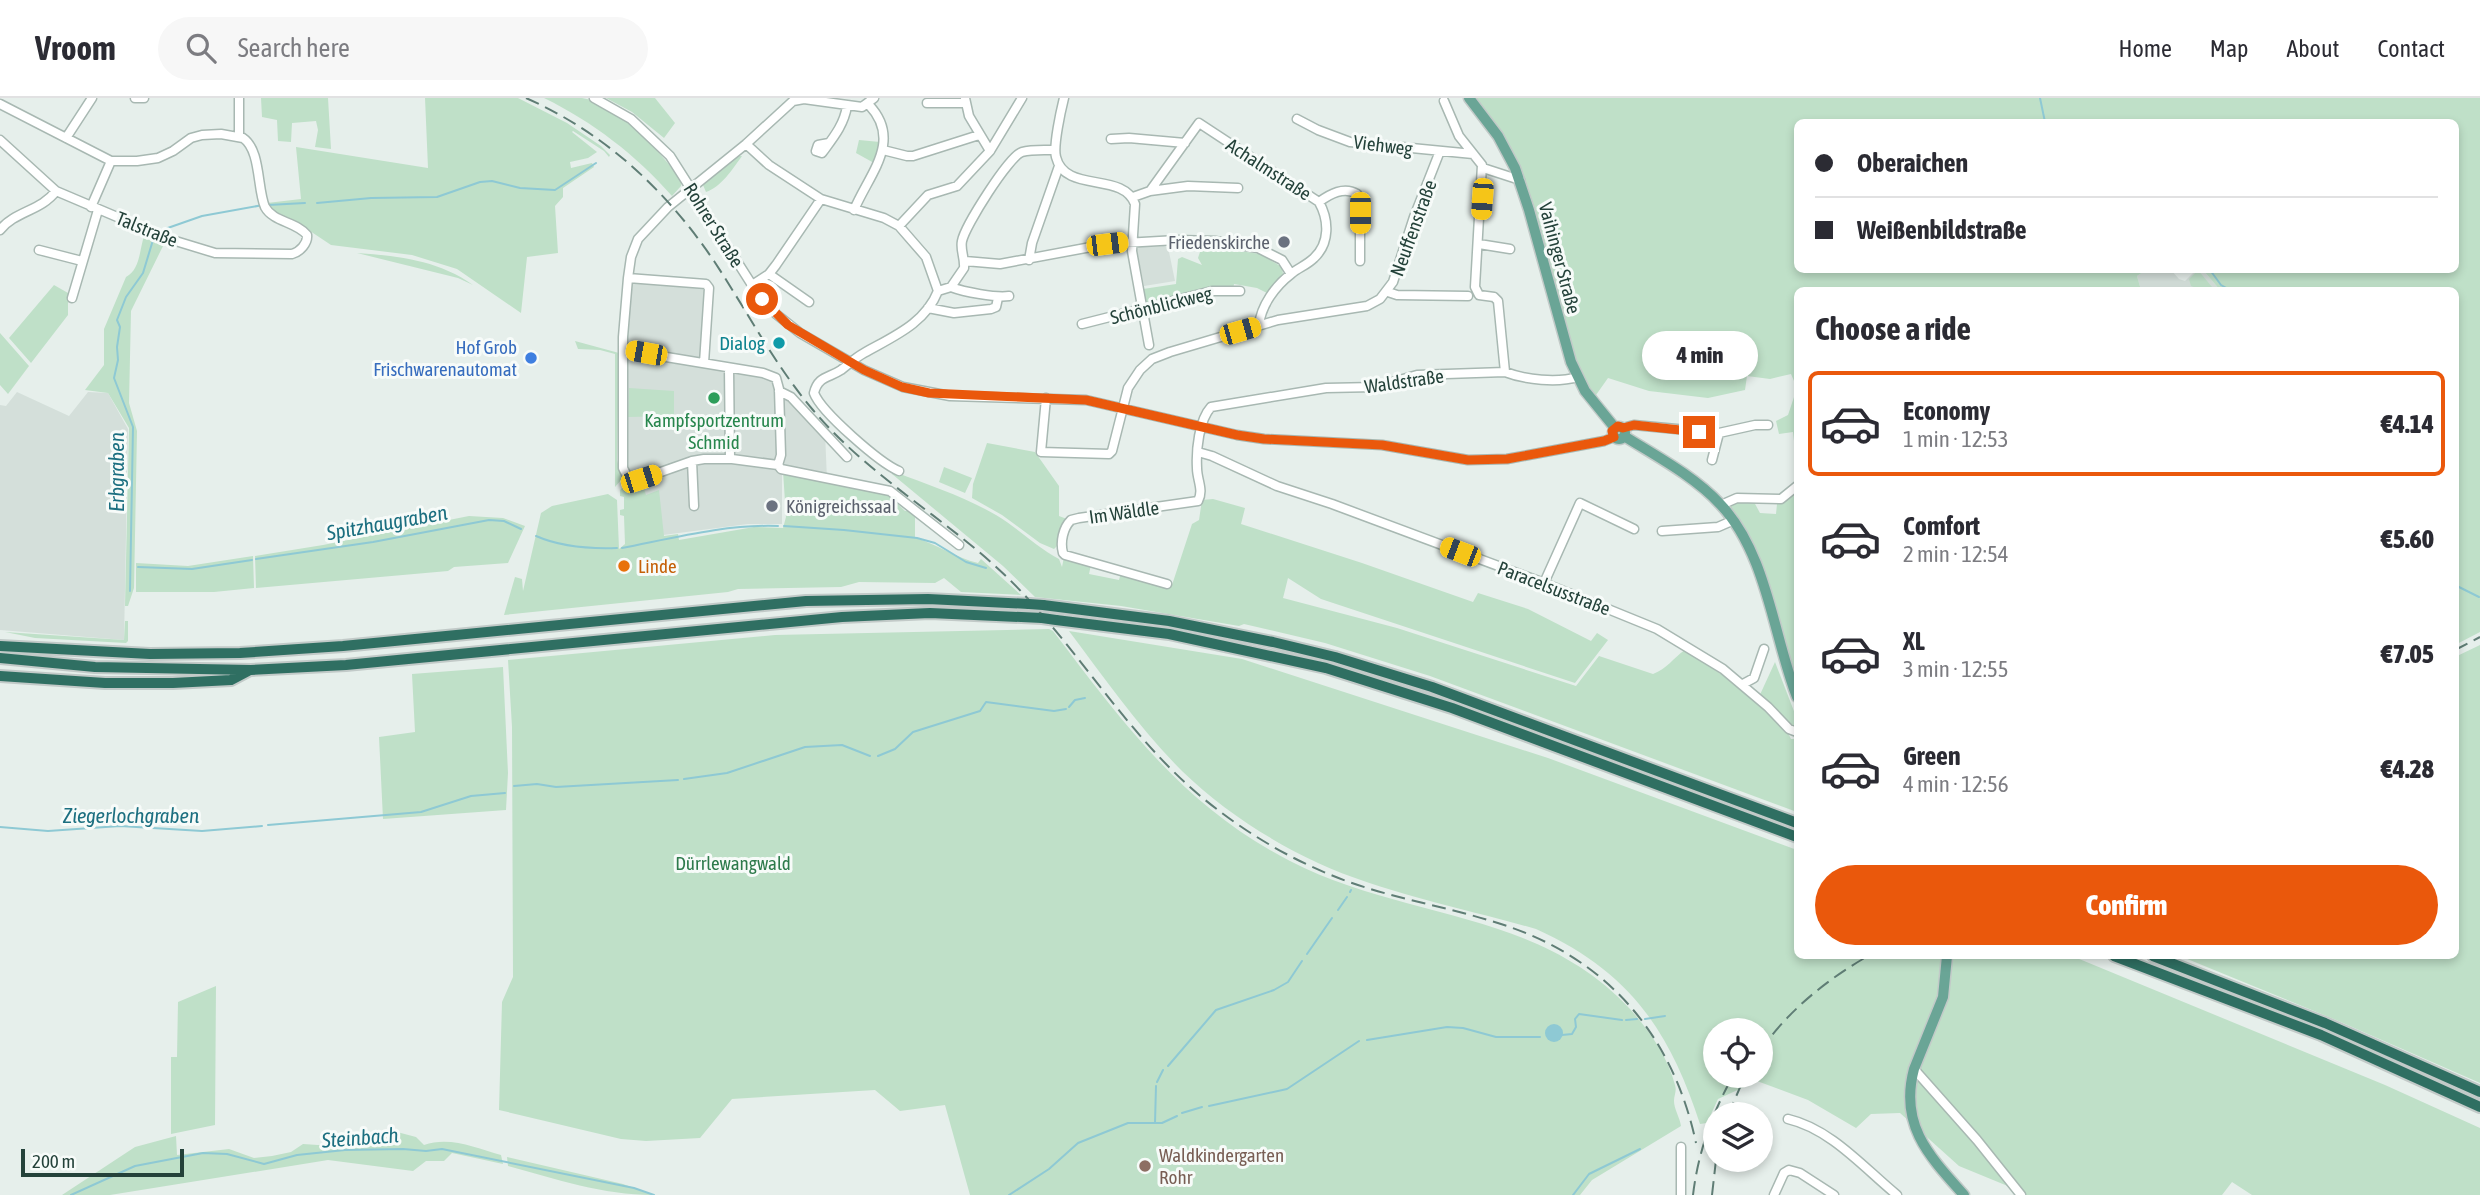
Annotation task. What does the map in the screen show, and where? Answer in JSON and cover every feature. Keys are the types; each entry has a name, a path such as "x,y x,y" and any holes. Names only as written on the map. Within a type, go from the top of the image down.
{"highway":[{"path":"0,646 150,654 240,653 343,646 806,601 917,599 1043,605 1109,612 1209,628 1358,664 1444,692 1794,822"},
{"path":"0,658 95,667 251,670 346,665 842,617 930,613 1042,618 1194,639 1326,668 1452,708 1794,836"},
{"path":"0,676 105,683 173,683 231,680 251,670"},
{"path":"2122,959 2320,1035 2480,1107"},
{"path":"2161,959 2302,1013 2480,1093"}],"main road":[{"name":"Vaihinger Straße","path":"1469,98 1498,136 1520,180 1570,360 1578,377 1598,409 1619,432 1699,486 1734,520 1756,561 1794,687"},
{"path":"1947,959 1943,998 1914,1069 1909,1102 1914,1125 1926,1149 1964,1195"}],"street":[{"path":"66,138 92,98"},
{"path":"135,98 144,98"},
{"path":"0,104 111,161 137,161 163,156 187,140 202,135 215,133 239,136 239,98"},
{"name":"Rohrer Straße","path":"594,98 620,111 652,137 675,162 752,285 788,325 887,382 929,393 1086,400 1201,428 1264,439 1382,445 1461,459 1489,461 1546,453 1619,432 1634,425 1719,433 1768,425"},
{"path":"899,226 929,195 957,186 990,151 1022,98"},
{"path":"1029,260 1032,243 1059,166 1055,150 1064,98"},
{"path":"854,210 883,150 884,133 872,101 862,107 816,99 793,101 746,144 691,187 644,231 631,257 623,337 623,462 627,476 641,479 692,461 730,459 778,466 781,469 890,491 959,545"},
{"path":"927,103 965,101 969,116 990,151"},
{"path":"1444,101 1459,136 1479,159 1483,169 1476,292 1494,297 1498,301 1505,372"},
{"path":"829,143 843,123 847,106"},
{"name":"Viehweg","path":"1297,119 1350,142 1473,154"},
{"name":"Achalmstraße","path":"1185,143 1199,123 1319,202 1327,224 1324,241 1313,259 1279,286 1264,307 1259,325"},
{"path":"883,150 913,156 979,135"},
{"name":"Talstraße","path":"0,140 56,191 169,239 215,253 292,254 302,247 308,237 301,228 279,218 265,205 251,147 246,139 239,136"},
{"path":"1111,139 1185,143"},
{"path":"1150,191 1185,143"},
{"path":"746,144 769,165 821,198 884,218 899,226 926,257 938,291"},
{"path":"951,287 964,268 961,246 965,231 984,198 1014,158 1023,152 1055,150"},
{"name":"Neuffenstraße","path":"1046,398 1040,447 1042,453 1109,454 1112,451 1121,407 1133,379 1152,359 1259,325 1367,306 1380,299 1388,292 1440,151"},
{"path":"72,298 95,208 111,161"},
{"path":"1059,166 1071,176 1121,188 1132,197 1136,211 1131,241 1149,345"},
{"path":"1483,169 1520,180"},
{"path":"1132,197 1150,191 1188,186 1238,188"},
{"path":"0,230 7,222 47,203 56,191"},
{"path":"1319,202 1337,192 1351,191 1357,194 1360,213 1360,261"},
{"path":"752,285 768,274 821,198"},
{"path":"965,261 1000,264 1131,241 1214,241 1258,247 1282,260 1291,274"},
{"path":"1479,244 1510,249"},
{"path":"39,250 82,261"},
{"path":"768,274 809,302"},
{"path":"628,278 706,284 709,288 704,363"},
{"path":"899,471 884,463 839,423 815,396 818,381 835,374 912,325 928,308 938,291 951,287 998,298 1009,296"},
{"name":"Schönblickweg","path":"1082,324 1212,291 1240,291"},
{"path":"1388,292 1397,295 1468,296"},
{"path":"928,308 954,313 991,309 996,307 998,298"},
{"path":"624,350 773,376 778,382 779,391 781,454 778,466"},
{"path":"729,368 730,459"},
{"name":"Waldstraße","path":"1201,428 1207,412 1219,405 1326,388 1375,387 1417,375 1505,372 1539,378 1578,377"},
{"path":"779,391 791,397 846,457"},
{"path":"1198,452 1201,428"},
{"path":"1712,460 1719,433"},
{"name":"Im Wäldle","path":"1167,584 1065,555 1061,545 1071,520 1196,502 1200,499 1201,492 1197,471 1198,452"},
{"name":"Paracelsusstraße","path":"1198,452 1278,486 1544,583 1657,629 1703,655 1743,684 1794,731"},
{"path":"692,461 694,506"},
{"path":"1721,505 1737,498 1781,499 1794,488"},
{"path":"1544,583 1580,503 1634,529"},
{"path":"1662,531 1718,527 1734,520"},
{"path":"1743,684 1754,678 1764,649"},
{"path":"1914,1069 1978,1140 2021,1195"},
{"path":"1788,1119 1801,1122 1828,1137 1897,1195"},
{"path":"1681,1147 1681,1195"},
{"path":"1774,1195 1784,1173 1789,1170 1800,1173 1834,1195"}],"shaded area":[{"path":"1139,247 1168,247 1175,281 1144,286 1137,250"},
{"path":"2142,273 2174,273 2185,281 2193,273 2206,273 2217,287 2140,287 2137,276"},
{"path":"628,278 706,284 704,363 773,376 779,391 788,389 825,432 827,480 782,472 782,524 748,524 640,538 640,483 628,483 623,468"},
{"path":"17,392 69,416 88,392 108,393 128,429 124,640 0,630 0,405 6,406"}],"green space":[{"path":"261,98 328,98 331,149 315,147 318,130 316,121 292,123 291,142 278,141 277,120 262,117"},
{"path":"425,98 518,98 567,123 610,155 609,157 604,151 572,132 597,152 588,158 570,162 571,168 592,163 594,167 563,188 563,197 555,206 558,253 527,257 521,313 457,269 412,255 331,245 301,225 271,212 267,203 301,199 296,147 428,168"},
{"path":"544,98 582,98 611,109 651,144 682,181 681,186 672,196 644,167 613,141"},
{"path":"606,98 655,98 675,123 664,138 632,112"},
{"path":"1469,98 2480,98 2480,632 2459,643 2459,287 2217,287 2206,273 2459,273 2459,119 1794,119 1794,273 2142,273 2137,276 2140,287 1794,287 1794,381 1791,374 1770,379 1747,376 1745,390 1708,398 1649,391 1608,378 1596,395 1584,382 1575,365 1520,176"},
{"path":"859,140 880,142 874,163 856,153"},
{"path":"742,156 726,177 706,192 703,185"},
{"path":"145,233 162,241 163,246 131,311 129,403 137,431 134,588 128,606 125,606 129,428 108,393 85,390 104,365 104,329 126,277 137,264"},
{"path":"1213,247 1260,254 1282,267 1283,274 1267,293 1257,288 1234,284 1233,290 1146,305 1143,289 1176,284 1178,259 1182,257 1202,265 1198,258 1200,252"},
{"path":"357,253 402,258 432,265 473,285 458,278"},
{"path":"2195,273 2200,273 2212,287 2194,287 2189,279"},
{"path":"54,285 68,293 68,315 31,363 9,338"},
{"path":"0,333 29,366 8,394 0,385"},
{"path":"575,341 619,353 617,460 622,479 615,487 615,354 578,349"},
{"path":"629,388 674,391 674,416 628,417"},
{"path":"1794,397 1794,441 1793,432 1779,434 1776,421 1788,415"},
{"path":"987,443 1035,452 1059,486 1059,516 1067,519 1062,524 1054,549 1040,543 1002,515 972,498 973,484"},
{"path":"944,467 972,478 965,493 939,482"},
{"path":"783,471 888,493 898,499 898,504 905,511 915,514 915,538 970,561 978,563 981,559 1021,595 961,592 944,578 935,583 859,582 841,587 738,589 504,615 515,577 522,579 523,591 541,513 552,506 608,494 617,500 619,549 625,544 624,516 620,515 620,510 624,509 624,497 620,496 620,490 626,484 642,483 646,495 659,490 664,536 678,534 679,540 754,527 783,528 786,517"},
{"path":"895,472 959,497 996,515 1059,559 1062,567 1064,557 1091,565 1089,574 1119,580 1121,573 1162,586 1172,585 1192,524 1199,520 1202,500 1213,499 1245,508 1241,524 1473,602 1478,593 1528,609 1591,641 1597,633 1608,640 1575,683 1321,599 1288,578 1283,598 1397,628 1576,686 1599,656 1653,674 1685,650 1758,699 1775,662 1794,711 1794,728 1787,731 1791,739 1794,739 1794,811 1430,676 1325,643 1244,624 1239,626 1121,606 1035,597 1003,566 892,474"},
{"path":"1792,493 1794,495 1794,674 1743,529 1729,507 1733,502 1754,502 1760,513 1776,514 1777,504"},
{"path":"469,516 503,518 525,526 508,563 256,588 255,556"},
{"path":"253,556 254,588 214,592 136,592 136,563 188,566"},
{"path":"125,621 128,621 126,643 35,638 5,632 124,640"},
{"name":"Dürrlewangwald","path":"1049,629 1158,760 1187,789 1252,839 1290,861 1334,880 1512,934 1554,952 1593,976 1630,1009 1657,1044 1675,1085 1674,1104 1681,1126 1592,1180 1580,1195 970,1195 945,1105 900,1111 875,1090 732,1099 700,1138 646,1141 621,1139 499,1110 502,1002 513,977 512,727 508,660 775,635"},
{"path":"1069,631 1242,659 1548,758 1794,849 1794,959 2079,959 2385,1085 2480,1128 2480,1195 2252,1195 2232,1182 2222,1195 2021,1195 2015,1189 1959,1166 1900,1113 1871,1114 1856,1128 1808,1100 1773,1087 1773,1018 1703,1018 1703,1088 1742,1088 1717,1102 1703,1102 1703,1124 1700,1124 1688,1090 1659,1032 1621,984 1596,964 1536,929 1426,900 1343,874 1318,863 1282,845 1229,811 1167,755 1137,721"},
{"path":"2480,645 2480,1083 2187,959 2459,959 2459,655"},
{"path":"503,667 508,773 506,810 383,819 379,737 415,732 412,674"},
{"path":"216,986 215,1125 171,1134 171,1057 177,1057 178,1002"},
{"path":"397,1132 416,1137 424,1145 453,1142 482,1149 501,1155 503,1164 452,1153 444,1161 426,1161 413,1171 328,1160 110,1195 62,1195 135,1147 176,1136 177,1155 229,1149 254,1158 291,1152 303,1144 318,1145 389,1137"},
{"path":"507,1157 623,1184 653,1195 616,1192 562,1181 508,1166"}],"water":[{"path":"1554,1024 1560,1027 1563,1033 1560,1039 1554,1042 1548,1039 1545,1033 1548,1027"}],"waterway":[{"path":"2040,98 2044,119"},
{"name":"Erbgraben","path":"317,203 371,198 437,197 480,182 492,181 520,188 555,190 596,163"},
{"name":"Erbgraben","path":"268,205 305,203"},
{"name":"Erbgraben","path":"162,230 202,216 263,205"},
{"name":"Erbgraben","path":"130,591 133,427 114,378 120,327 117,320 126,297 143,273 153,240"},
{"path":"2212,273 2225,287"},
{"name":"Spitzhaugraben","path":"256,559 373,542 489,520 504,521 521,529"},
{"name":"Spitzhaugraben","path":"622,548 719,529 778,526"},
{"name":"Spitzhaugraben","path":"784,526 917,538 935,543 966,562 986,568"},
{"name":"Spitzhaugraben","path":"536,536 555,543 617,548"},
{"name":"Spitzhaugraben","path":"138,567 192,569 252,560"},
{"path":"2459,587 2479,597"},
{"name":"Ziegerlochgraben","path":"1069,707 1075,700 1085,698"},
{"name":"Ziegerlochgraben","path":"878,756 895,749 913,732 980,711 986,702 1054,711 1066,709"},
{"name":"Ziegerlochgraben","path":"684,779 727,773 805,747 842,745 870,756"},
{"name":"Ziegerlochgraben","path":"514,786 537,784 556,787 678,780"},
{"name":"Ziegerlochgraben","path":"268,825 421,812 471,796 505,793"},
{"name":"Ziegerlochgraben","path":"0,827 48,831 120,826 202,831 262,826"},
{"path":"1338,910 1347,897"},
{"path":"1307,954 1332,918"},
{"path":"1168,1066 1216,1010 1274,990 1288,982 1302,961"},
{"name":"Steinbach","path":"1562,1035 1572,1034 1576,1027 1575,1019 1579,1014 1622,1020"},
{"name":"Steinbach","path":"1645,1019 1665,1016"},
{"name":"Steinbach","path":"1626,1020 1637,1019"},
{"name":"Steinbach","path":"1367,1040 1447,1027 1463,1028 1496,1037 1540,1037"},
{"name":"Steinbach","path":"1209,1106 1287,1089 1359,1041"},
{"path":"1157,1082 1163,1070"},
{"path":"1155,1123 1156,1086"},
{"name":"Steinbach","path":"1182,1113 1202,1107"},
{"name":"Steinbach","path":"1009,1195 1049,1169 1078,1143 1128,1123 1162,1123 1177,1116"},
{"name":"Steinbach","path":"71,1195 135,1166 203,1153 227,1154 264,1164 297,1155 345,1150 403,1149 442,1149 634,1188 654,1195"},
{"name":"Steinbach","path":"1573,1195 1589,1174 1640,1149"}],"railway":[{"path":"526,98 555,112 608,146 654,187 714,261 773,356 813,410 859,456 961,537 1010,580 1059,635 1127,721 1177,775 1238,825 1312,867 1370,889 1501,924 1539,939 1573,957 1603,980 1630,1006 1652,1035 1671,1068 1696,1143"},
{"path":"2459,648 2480,637"},
{"path":"1773,1034 1809,998 1837,975 1863,959"},
{"path":"1693,1195 1707,1134 1727,1088"},
{"path":"1734,1102 1740,1088"},
{"path":"1712,1195 1715,1172"}],"place":[{"name":"Friedenskirche","path":"1284,242"},
{"name":"Dialog","path":"779,343"},
{"name":"Hof Grob Frischwarenautomat","path":"531,358"},
{"name":"Kampfsportzentrum Schmid","path":"714,398"},
{"name":"Königreichssaal","path":"772,506"},
{"name":"Linde","path":"624,566"},
{"name":"Waldkindergarten Rohr","path":"1145,1166"}],"route":[{"path":"762,299 800,333 887,382 950,396 1086,400 1237,435 1264,439 1382,445 1468,460 1507,459 1604,441 1614,437 1612,431 1618,426 1623,428 1634,425 1699,432"}]}
